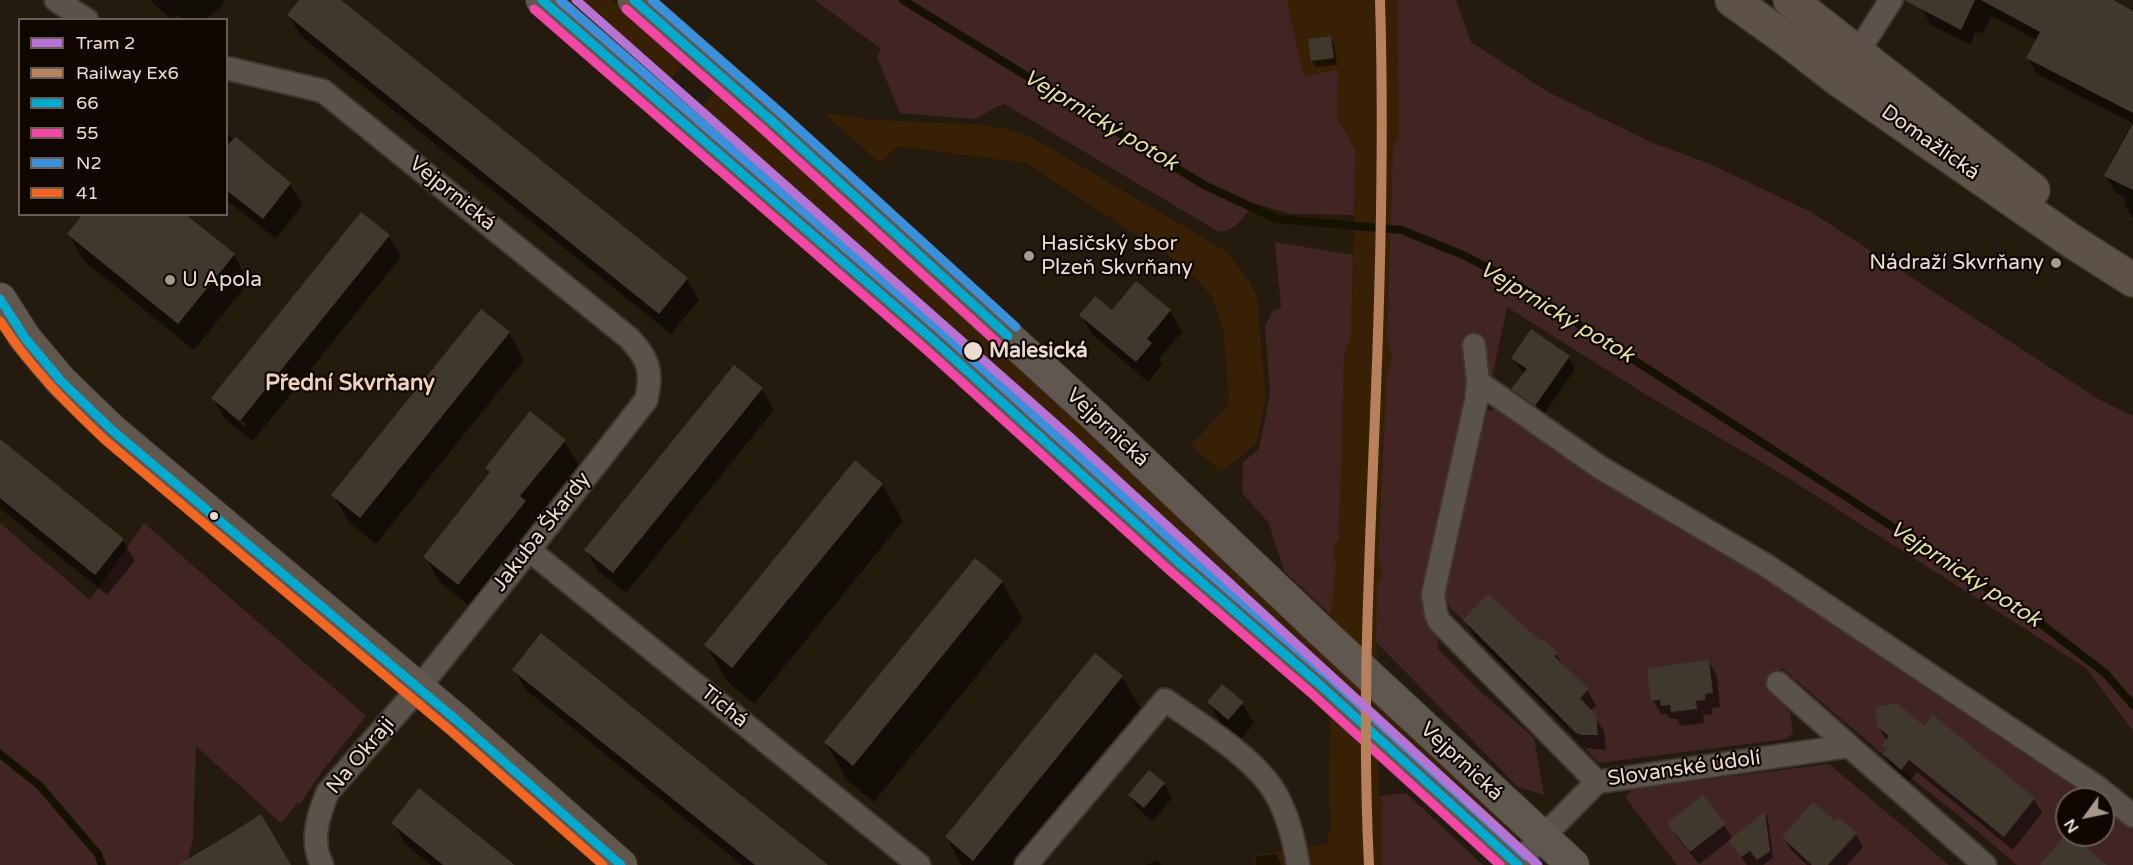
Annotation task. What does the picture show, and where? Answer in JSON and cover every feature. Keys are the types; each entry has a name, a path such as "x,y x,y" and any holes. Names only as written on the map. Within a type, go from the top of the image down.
{"main road":[{"name":"Vejprnická","path":"542,0 930,337 1177,561 1312,677 1517,864"},
{"name":"Vejprnická","path":"634,0 783,131 1097,418 1573,865"},
{"name":"Domažlická","path":"1732,0 1839,80 2070,240 2133,279"},
{"name":"Domažlická","path":"1790,0 2133,269"},
{"path":"0,299 25,338 61,381 113,431 460,723 621,865"}],"street":[{"path":"56,0 84,18"},
{"path":"1839,80 1891,0"},
{"name":"Vejprnická","path":"228,68 323,91 629,338 642,352 649,368"},
{"path":"1474,345 1478,382 1476,400 1433,594 1436,614 1439,621 1597,782"},
{"name":"Jakuba Škardy","path":"418,689 530,550 646,400 650,384 649,368"},
{"path":"1478,382 1601,468 1767,566 2097,787 2133,816"},
{"name":"Tichá","path":"530,550 919,865"},
{"path":"1779,683 1985,865"},
{"name":"Na Okraji","path":"322,865 316,842 317,824 319,812 328,792 418,689"},
{"path":"1026,865 1165,700 1224,742 1251,765 1273,789 1287,815 1298,865"},
{"name":"Slovanské údolí","path":"1517,864 1597,782 1849,746"}],"shaded area":[{"path":"562,0 612,0 685,63 663,87"},
{"path":"815,0 1287,0 1304,77 1338,69 1337,117 1356,151 1354,215 1290,214 1257,204 1232,228 1219,232 1004,104 973,119 900,113 877,57 881,49"},
{"path":"1287,0 1397,0 1399,136 1393,146 1387,341 1392,348 1391,366 1387,373 1378,558 1382,566 1382,578 1377,584 1377,692 1526,830 1509,848 1378,731 1379,796 1383,803 1382,865 1255,865 1253,856 1328,844 1327,832 1331,831 1329,804 1330,687 694,115 715,91 1331,648 1332,593 1336,561 1334,545 1339,539 1344,356 1351,335 1356,151 1337,117 1338,69 1304,77"},
{"path":"1397,0 1456,0 1471,42 1548,92 1653,143 1708,163 1811,212 2100,400 2133,416 2133,731 2086,668 1785,476 1653,399 1507,307 1485,410 1500,410 1569,459 1739,560 2020,747 2075,787 2055,787 2055,847 2115,847 2115,816 2133,829 2133,865 2017,865 1782,668 1767,685 1790,713 1793,733 1786,739 1598,763 1563,721 1446,603 1437,648 1480,691 1534,738 1544,795 1518,787 1376,642 1377,584 1382,571 1378,559 1387,373 1392,357 1387,341 1393,146 1399,136"},
{"path":"824,113 874,120 974,124 1008,129 1033,138 1226,251 1247,278 1257,296 1266,396 1256,444 1221,472 1191,445 1229,405 1224,334 1213,298 1187,268 1026,163 898,146 880,163"},
{"path":"1275,242 1353,255 1351,335 1344,356 1339,539 1334,550 1336,561 1331,615 1284,571 1269,523 1242,493 1243,462 1259,449 1270,394 1265,326 1272,312 1281,307"},
{"path":"0,523 90,600 144,523 366,716 320,774 300,804 298,802 281,823 196,746 193,839 187,862 189,865 0,865"},
{"path":"1829,764 1949,865 1677,865 1625,797 1632,789"},
{"path":"1406,793 1483,865 1382,865 1383,803 1379,796"}],"building":[{"path":"299,0 341,0 688,278 659,314 287,15"},
{"path":"1904,0 1975,0 1961,30"},
{"path":"1981,0 2113,0 2133,11 2133,113 2026,58 2040,32"},
{"path":"1331,36 1334,58 1311,61 1308,39"},
{"path":"2133,123 2133,190 2104,176"},
{"path":"236,137 291,183 263,219 228,192 228,144"},
{"path":"361,212 390,235 240,421 211,398"},
{"path":"81,216 188,216 235,254 178,324 67,234"},
{"path":"1136,281 1171,310 1147,339 1152,343 1136,362 1079,315 1095,296 1112,310"},
{"path":"481,309 510,332 360,518 331,495"},
{"path":"1531,329 1570,356 1535,406 1511,389 1527,369 1511,358"},
{"path":"734,365 763,388 613,573 584,550"},
{"path":"530,411 566,440 520,496 526,501 458,585 423,557 490,472 485,468"},
{"path":"0,439 124,539 95,575 0,498"},
{"path":"855,460 883,484 732,668 704,645"},
{"path":"975,558 1003,581 853,766 824,742"},
{"path":"1488,594 1542,642 1544,640 1558,653 1554,656 1589,689 1580,698 1596,715 1598,735 1576,733 1463,620"},
{"path":"541,633 828,865 755,865 512,670"},
{"path":"1095,653 1123,676 973,861 945,837"},
{"path":"1709,660 1713,693 1705,694 1705,700 1696,701 1697,709 1671,712 1670,705 1661,706 1660,700 1651,701 1647,668"},
{"path":"1222,684 1244,702 1228,720 1207,702"},
{"path":"1897,703 1924,726 1933,715 2035,798 2004,837 1909,760 1901,770 1883,754 1887,749 1882,745 1889,736 1877,726 1876,707"},
{"path":"1149,770 1165,783 1144,808 1128,795"},
{"path":"419,788 515,865 443,865 391,823"},
{"path":"1703,795 1726,824 1690,852 1667,823"},
{"path":"1813,802 1835,821 1838,817 1857,833 1828,865 1812,865 1782,837"},
{"path":"1765,811 1770,851 1757,860 1750,851 1741,857 1728,841"},
{"path":"261,814 291,865 178,865 233,832"},
{"path":"2055,847 2085,847 2107,865 2040,865"}],"waterway":[{"name":"Vejprnický potok","path":"903,0 1204,185 1277,219 1402,230 1465,256 1507,278 2032,617 2105,673 2133,705"},
{"path":"0,754 40,786 98,854 102,865"}],"tram line":[{"name":"2","path":"576,0 1067,434 1538,865"}],"rail line":[{"name":"Ex6","path":"1369,865 1366,686 1381,244 1380,0"}],"transit line":[{"name":"66","path":"542,0 930,337 1518,865"},
{"name":"N2","path":"560,0 938,328 1526,856"},
{"name":"66","path":"634,0 774,123 1008,336"},
{"name":"N2","path":"652,0 782,114 1016,327"},
{"name":"55","path":"534,9 922,346 1500,865"},
{"name":"55","path":"626,9 766,132 1000,345"},
{"name":"66","path":"0,299 25,338 61,381 113,431 460,723 621,865"},
{"name":"41","path":"0,321 49,384 105,440 452,732 603,865"}],"place":[{"name":"Hasičský sbor Plzeň Skvrňany","path":"1029,256"},
{"name":"Nádraží Skvrňany","path":"2056,263"},
{"name":"U Apola","path":"170,280"},
{"name":"Malesická","path":"973,351"}],"district":[{"name":"Přední Skvrňany","path":"350,384"}]}
